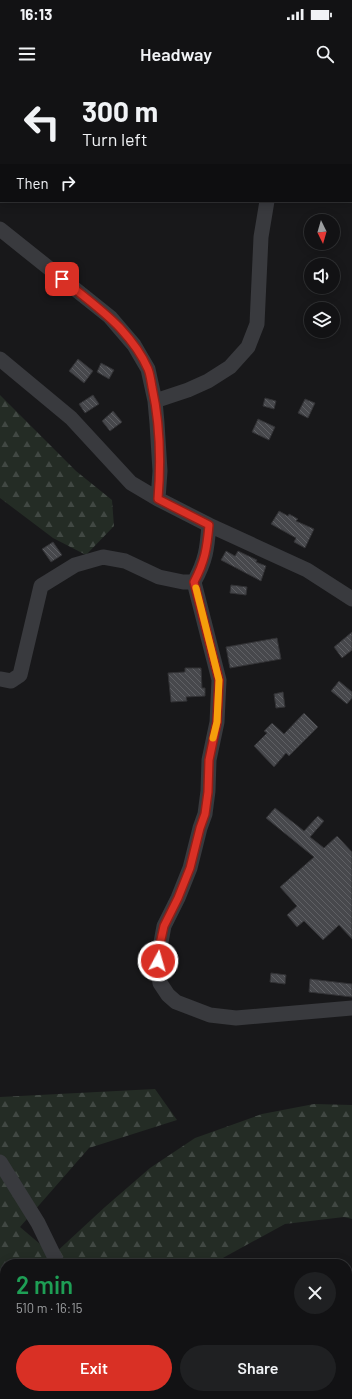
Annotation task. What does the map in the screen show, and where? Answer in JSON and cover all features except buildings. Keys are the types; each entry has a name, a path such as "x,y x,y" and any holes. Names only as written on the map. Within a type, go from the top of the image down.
{"street":[{"path":"155,401 188,390 208,381 230,367 248,347 257,324 261,237 267,202"},
{"path":"0,229 110,317 134,345 148,369 155,401 160,471 158,499"},
{"path":"0,359 71,418 131,483 158,499 209,525 308,570 352,599"},
{"path":"209,525 207,551 194,582 219,680 217,722 209,760 208,792 205,814 190,868 178,898 164,926 158,953 160,983 168,995 176,1002 210,1015 236,1018 352,1008"},
{"path":"0,679 11,681 20,675 41,586 75,565 103,557 125,561 160,578 183,582 194,582"},
{"path":"0,1162 38,1223 56,1259"}],"green space":[{"path":"0,395 76,471 112,500 114,526 86,555 53,538 0,498"},
{"path":"155,1089 177,1120 89,1148 20,1227 53,1255 150,1168 195,1138 262,1114 314,1104 352,1105 352,1219 344,1217 285,1224 221,1259 0,1259 0,1097"}],"slow traffic":[{"path":"196,588 219,680 217,722 213,738"}],"route":[{"path":"62,279 110,317 134,345 148,369 155,401 157,423 160,471 158,499 209,525 207,551 194,582 219,680 217,722 209,760 208,792 205,814 190,868 178,898 164,926 158,953 158,961"}]}
